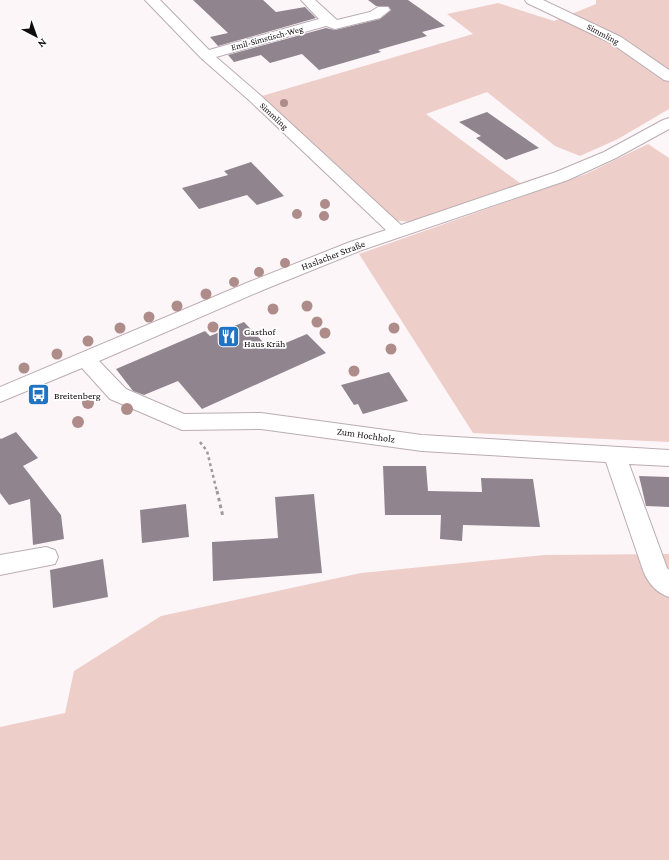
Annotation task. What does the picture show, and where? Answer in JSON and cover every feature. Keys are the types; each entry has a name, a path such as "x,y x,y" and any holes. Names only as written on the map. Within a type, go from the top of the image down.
{"street":[{"name":"Simmling","path":"152,0 206,55 255,98 396,231"},
{"path":"308,0 328,21"},
{"name":"Simmling","path":"532,0 616,40 669,77"},
{"name":"Emil-Simstisch-Weg","path":"206,55 328,21 335,25 359,20 375,15 383,10"},
{"name":"Haslacher Straße","path":"0,395 256,286 396,231 562,176 610,155 669,123"},
{"name":"Zum Hochholz","path":"85,358 118,394 182,422 261,421 422,443 669,458"},
{"path":"615,455 656,573 669,587"},
{"path":"0,565 46,557"}],"path":[{"path":"182,422 207,451 224,517"}],"shaded area":[{"path":"596,0 669,0 669,109 618,139 580,156 555,146 487,92 426,114 524,186 410,222 392,220 255,98 473,34 447,14 498,3 554,21 596,4"},
{"path":"648,144 669,158 669,442 473,433 359,254 586,174"},
{"path":"669,554 669,860 0,860 0,727 65,713 74,671 161,616 361,573 544,555"}],"building":[{"path":"193,0 263,0 276,12 305,7 316,18 218,46 210,37 228,33"},
{"path":"368,0 408,0 445,26 422,32 427,36 378,50 381,52 319,70 302,54 270,63 261,55 234,62 228,55 326,28 335,30 380,19 391,10 388,6 376,6"},
{"path":"487,112 539,148 506,160 476,138 481,136 459,122"},
{"path":"251,162 284,196 257,205 247,195 199,209 182,188 228,175 224,171"},
{"path":"244,322 264,343 270,341 276,347 307,334 326,353 202,409 178,381 144,395 133,391 116,369 205,331 210,336"},
{"path":"389,372 408,401 363,414 358,404 354,405 341,385"},
{"path":"16,432 38,458 23,466 61,515 64,539 33,545 30,499 9,505 0,493 0,438 1,439"},
{"path":"383,466 426,466 428,491 482,492 481,478 533,479 540,527 463,525 462,541 440,539 441,515 385,515"},
{"path":"639,476 669,477 669,507 646,506"},
{"path":"314,494 322,573 213,581 212,542 278,538 275,497"},
{"path":"186,504 189,537 142,543 140,510"},
{"path":"103,559 108,597 53,608 50,570"}],"place":[{"name":"Gasthof Haus Kräh","path":"228,337"},
{"name":"Breitenberg","path":"38,395"}]}
